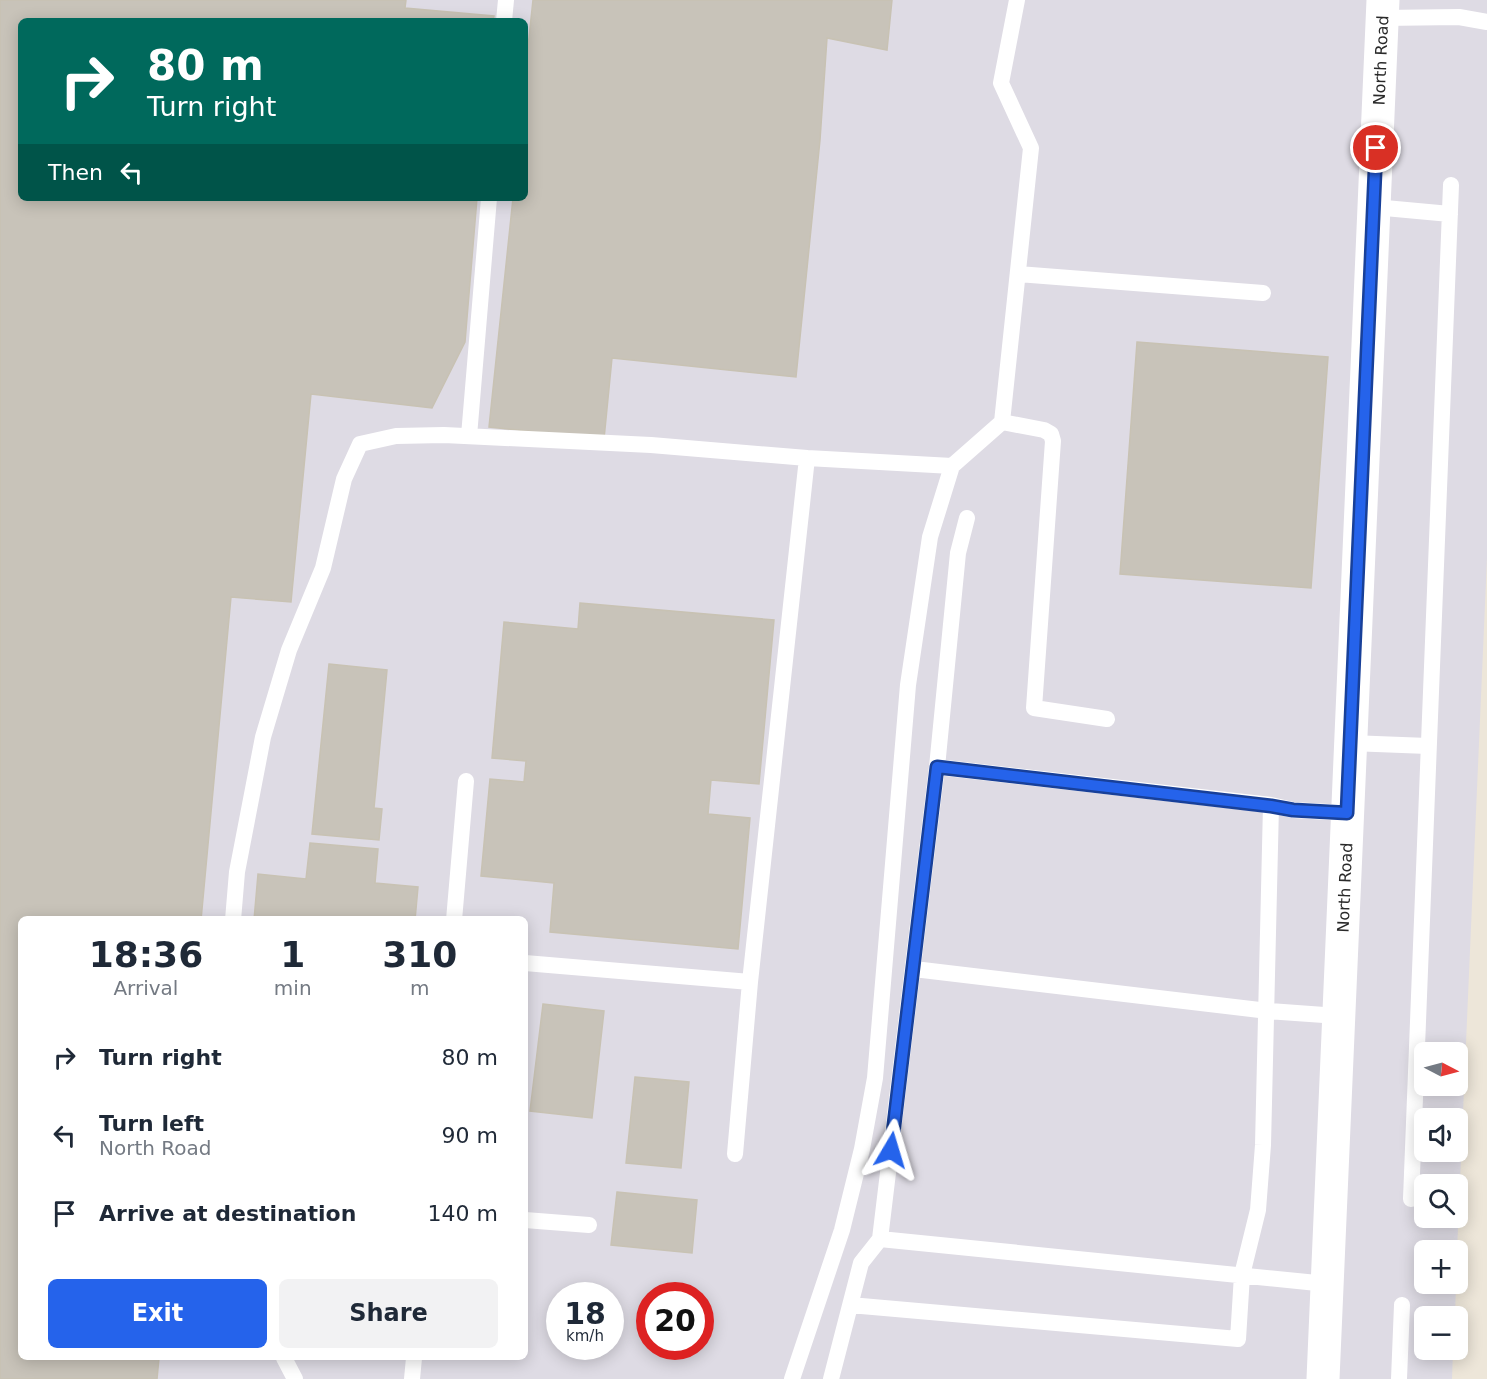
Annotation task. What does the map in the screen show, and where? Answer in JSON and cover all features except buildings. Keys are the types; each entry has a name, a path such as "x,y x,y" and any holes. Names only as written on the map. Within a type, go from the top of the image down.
{"street":[{"name":"North Road","path":"1323,1379 1383,9"}],"lane":[{"path":"504,18 506,0"},
{"path":"792,1379 842,1230 862,1149 876,1078 908,685 930,537 952,466 1002,422 1031,148 1001,83 1017,0"},
{"path":"1383,9 1487,22"},
{"path":"1411,1199 1451,185"},
{"path":"468,436 489,201"},
{"path":"1374,207 1450,214"},
{"path":"1018,274 1263,293"},
{"path":"1002,422 1044,430 1051,434 1053,441 1034,708 1107,719"},
{"path":"233,916 237,872 263,737 290,650 323,568 344,479 360,444 396,436 468,436 651,445 807,458 952,466"},
{"path":"735,1154 750,982 807,458"},
{"path":"831,1379 861,1263 868,1251 880,1239 937,767 958,553 967,518"},
{"path":"1350,743 1428,746"},
{"path":"937,767 1293,810 1347,813"},
{"path":"454,916 466,781"},
{"path":"849,1305 1238,1338 1242,1275 1258,1210 1266,1110 1264,1073 1268,1011 1271,806"},
{"path":"528,963 750,982"},
{"path":"914,969 1268,1011 1338,1016"},
{"path":"528,1220 589,1225"},
{"path":"880,1239 1327,1284"},
{"path":"1399,1379 1402,1305"},
{"path":"285,1360 295,1379"},
{"path":"412,1379 414,1360"}],"shaded area":[{"path":"0,0 1487,0 1487,558 1466,1042 1414,1042 1414,1096 1464,1096 1463,1108 1414,1108 1414,1162 1461,1162 1460,1174 1414,1174 1414,1228 1458,1228 1457,1240 1414,1240 1414,1294 1456,1294 1455,1306 1414,1306 1414,1360 1453,1360 1452,1379 0,1379"}],"route":[{"path":"891,1150 937,767 1293,810 1347,813 1376,148"}]}
